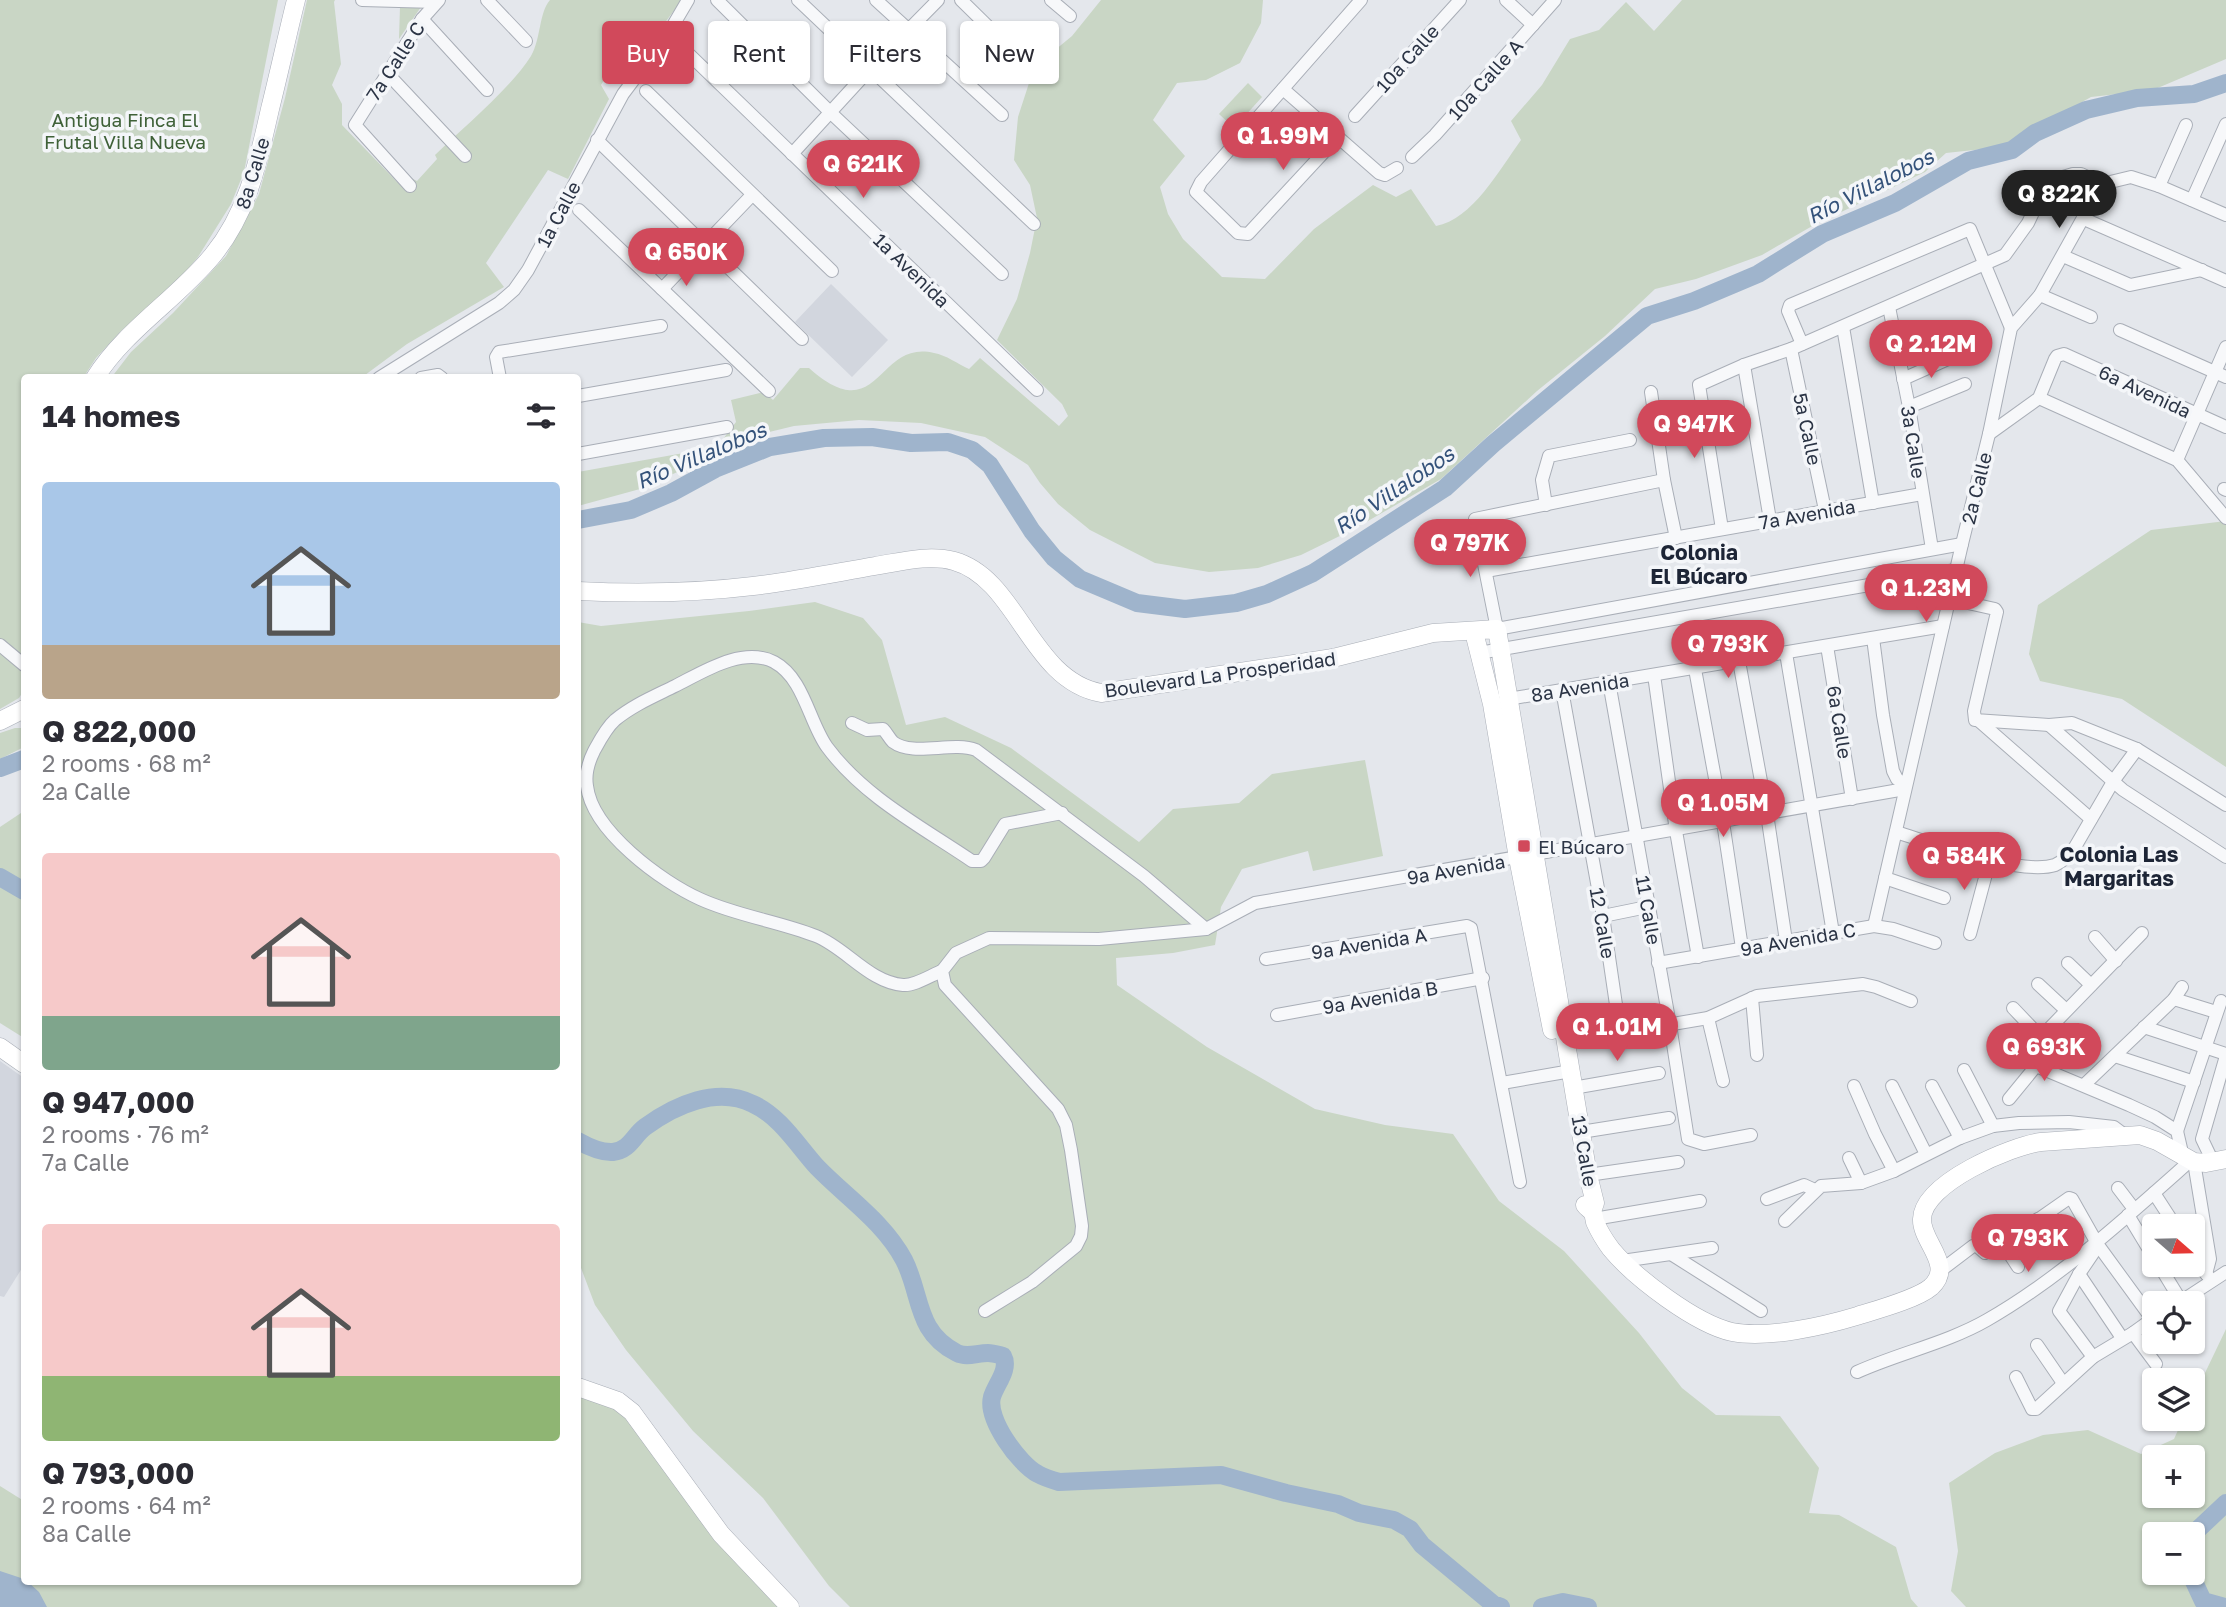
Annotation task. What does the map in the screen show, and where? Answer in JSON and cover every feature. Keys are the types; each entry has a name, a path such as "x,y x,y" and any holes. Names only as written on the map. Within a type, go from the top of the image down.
{"main road":[{"name":"8a Calle","path":"98,374 119,348 200,270 239,216 254,177 296,0"},
{"name":"Boulevard La Prosperidad","path":"581,591 642,593 732,588 900,562 946,559 968,566 987,580 1060,672 1078,685 1101,693 1333,658 1433,633 1497,629"},
{"name":"13 Calle","path":"1497,629 1526,856 1595,1203 1593,1215"},
{"name":"13 Calle","path":"1474,632 1566,1042 1579,1177 1585,1206 1593,1215"},
{"path":"0,721 21,710"},
{"path":"0,1047 21,1062"},
{"path":"1593,1215 1604,1238 1622,1261 1650,1285 1694,1315 1720,1328 1742,1333 1802,1329 1883,1308 1929,1289 1940,1271 1938,1259 1924,1230 1922,1216 1933,1198 1968,1169 1994,1155 2027,1144 2122,1136 2148,1137 2189,1160 2220,1160"},
{"path":"581,1388 618,1401 632,1412 721,1534 790,1607"}],"street":[{"path":"362,0 437,1"},
{"path":"487,0 526,41"},
{"name":"1a Calle","path":"675,21 688,0"},
{"path":"717,0 831,113 1002,274"},
{"path":"798,0 824,25"},
{"path":"876,0 898,21"},
{"path":"918,21 938,0"},
{"path":"961,0 982,21"},
{"path":"1051,0 1070,16"},
{"path":"1338,136 1251,232 1244,236 1197,195 1195,190 1361,0"},
{"name":"10a Calle","path":"1355,116 1460,0"},
{"path":"1506,0 1533,25"},
{"name":"10a Calle A","path":"1412,157 1435,135 1555,0"},
{"name":"7a Calle C","path":"410,187 355,125 422,19 437,1"},
{"path":"422,19 487,90"},
{"name":"1a Avenida","path":"694,59 1037,390"},
{"path":"946,64 1002,115"},
{"path":"387,73 465,156"},
{"name":"1a Calle","path":"386,374 482,315 514,290 528,270 597,140 630,84"},
{"path":"792,154 856,84"},
{"path":"885,84 1034,224"},
{"path":"1283,89 1382,175 1397,168"},
{"path":"646,91 832,271"},
{"path":"2192,200 2226,124"},
{"path":"2160,186 2186,125"},
{"path":"597,140 802,339"},
{"path":"1722,529 1701,383 1843,327 2005,255 2028,223 2046,185 2053,180 2081,174 2102,184 2131,177 2160,186 2226,215"},
{"name":"2a Calle","path":"1874,926 1955,570 1989,434 2011,328 2040,295 2102,184"},
{"path":"662,289 752,195"},
{"path":"579,210 769,391"},
{"path":"2084,219 2226,281"},
{"name":"5a Calle","path":"1825,510 1797,346 1788,311 1790,305 1970,229 1986,262"},
{"path":"2063,256 2130,285 2202,270"},
{"path":"1986,262 2011,328"},
{"path":"2040,295 2091,317"},
{"name":"3a Calle","path":"1889,307 1909,407 1931,549"},
{"path":"499,374 497,352 661,326"},
{"path":"1843,327 1873,503"},
{"path":"1898,353 1969,329"},
{"path":"2120,330 2220,374"},
{"path":"2177,460 2196,414 2220,374 2226,347"},
{"path":"1903,379 1959,354"},
{"name":"6a Avenida","path":"2039,398 2055,359 2064,354 2226,427"},
{"path":"1744,365 1770,520"},
{"path":"581,395 726,370"},
{"path":"1909,407 1965,384"},
{"path":"1651,393 1676,538"},
{"path":"1989,434 2039,398 2177,460 2226,517"},
{"path":"581,453 727,426"},
{"path":"1546,505 1542,480 1549,456 1630,440"},
{"path":"1664,480 1475,519 1497,629 1962,544"},
{"name":"7a Avenida","path":"1486,571 1923,494"},
{"path":"1479,653 1955,570"},
{"path":"1950,599 1995,609 1997,612 1974,717 2091,820"},
{"name":"8a Avenida","path":"1508,699 1943,626"},
{"path":"1873,638 1893,771 1905,787"},
{"path":"0,645 21,662"},
{"name":"6a Calle","path":"1827,646 1852,799"},
{"path":"1786,653 1833,933"},
{"path":"1062,813 1005,824 984,858 977,862 972,861 872,794 826,746 799,691 784,669 764,659 738,659 700,673 630,710 614,721 600,738 587,772 587,787 592,806 604,825 671,884 716,906 817,936 871,972 901,985 909,985 942,971 956,953 989,938 1099,939 1206,929"},
{"path":"1739,661 1767,814 1786,941"},
{"path":"1695,669 1723,822 1742,948"},
{"path":"1654,675 1676,831 1698,957"},
{"name":"11 Calle","path":"1609,682 1688,1139 1704,1144 1751,1135"},
{"name":"12 Calle","path":"1562,690 1603,916 1620,1032"},
{"path":"1978,720 2049,725 2072,723 2137,749 2226,806"},
{"path":"852,723 867,730 883,729 893,742 908,747 963,747 976,750 1144,876 1206,929"},
{"path":"2049,725 2135,798 2226,857"},
{"path":"1896,832 1990,859 2039,868 2055,864 2067,858 2114,780 2137,749"},
{"name":"9a Avenida","path":"1206,929 1255,903 1812,807 1905,787"},
{"path":"1969,934 1990,859"},
{"path":"1885,878 1944,898"},
{"path":"1603,916 1647,907"},
{"name":"9a Avenida A","path":"1266,959 1467,926 1471,928 1483,978"},
{"name":"9a Avenida C","path":"1658,963 1874,926 1893,929 1936,943"},
{"path":"2042,1036 2142,933"},
{"path":"2095,937 2116,961"},
{"path":"2068,963 2091,985"},
{"path":"942,971 945,985 954,998 1058,1109 1066,1125 1079,1199 1082,1226 1076,1246 1032,1282 985,1311"},
{"path":"1483,978 1520,1182"},
{"name":"9a Avenida B","path":"1277,1015 1483,978"},
{"path":"1566,1042 1708,1018 1752,998 1863,984 1911,1001"},
{"path":"2038,984 2066,1010"},
{"path":"2084,1085 2174,999 2182,987"},
{"path":"1752,998 1757,1055"},
{"path":"2174,999 2219,1007 2176,1131"},
{"path":"2009,1099 2036,1066 2054,1051 2013,1008"},
{"path":"1708,1018 1723,1081"},
{"path":"2144,1027 2226,1055 2202,1139 2220,1160"},
{"path":"2115,1056 2194,1083"},
{"path":"2036,1066 2155,1117 2176,1131 2189,1160 2210,1259 2209,1278"},
{"path":"1964,1070 1993,1126"},
{"path":"1502,1083 1659,1073"},
{"path":"1854,1086 1894,1171"},
{"path":"1892,1086 1926,1154"},
{"path":"1932,1086 1960,1138"},
{"path":"1581,1132 1669,1118"},
{"path":"1767,1199 1804,1185 1815,1190 1831,1184 1861,1183 1993,1126 2019,1122 2069,1122 2114,1127 2122,1136"},
{"path":"1849,1157 1861,1183"},
{"path":"1857,1372 1985,1321 2034,1290 2097,1244 2189,1160"},
{"path":"1588,1175 1678,1162"},
{"path":"2118,1188 2142,1234"},
{"path":"1785,1221 1812,1197 1815,1190"},
{"path":"2154,1193 2168,1214"},
{"path":"1940,1271 1973,1246 1985,1253 2003,1244 2072,1199 2097,1244 2142,1303"},
{"path":"1593,1215 1700,1201"},
{"path":"2038,1219 2051,1244"},
{"path":"2003,1244 2018,1267"},
{"path":"2093,1357 2059,1311 2097,1244"},
{"path":"1622,1261 1712,1248"},
{"path":"1671,1254 1761,1311"},
{"path":"2205,1272 2209,1278"},
{"path":"2193,1291 2209,1278 2226,1272"},
{"path":"2079,1274 2127,1336 2155,1364"},
{"path":"2017,1377 2034,1409 2093,1357 2142,1326"},
{"path":"2037,1345 2063,1383"}],"shaded area":[{"path":"831,284 888,340 852,377 795,322"},
{"path":"0,1061 21,1076 21,1270 4,1297 0,1296"}],"green space":[{"name":"Antigua Finca El Frutal Villa Nueva","path":"0,0 278,0 244,172 231,204 198,257 182,276 121,331 96,358 86,374 21,374 21,695 0,709"},
{"path":"307,0 335,0 341,64 332,85 342,104 342,125 401,186 411,178 417,181 437,159 435,155 499,94 522,68 534,49 544,11 550,0 682,0 666,21 602,21 601,85 609,99 568,179 548,170 486,263 504,287 407,344 366,374 114,374 131,352 173,313 226,256 259,194 285,98"},
{"path":"1101,0 1263,0 1261,23 1240,63 1206,80 1177,83 1153,120 1185,156 1160,187 1168,214 1183,239 1222,277 1265,279 1314,229 1373,185 1396,197 1411,189 1436,226 1462,214 1484,192 1521,140 1511,121 1542,85 1570,39 1599,30 1626,2 1654,31 1682,0 2226,0 2226,59 2153,90 2091,97 2002,147 1946,153 1925,172 1814,225 1762,255 1696,279 1655,289 1441,479 1354,529 1301,555 1258,568 1209,572 1155,563 1090,530 1058,504 1028,465 985,437 921,423 859,420 794,426 748,437 640,489 581,505 581,471 717,447 736,422 731,400 764,392 773,400 800,368 809,368 832,385 850,390 864,387 900,358 915,352 938,354 969,369 980,358 1059,426 1068,416 1062,404 997,340 1017,299 1037,218 1030,185 1014,160 1018,117 1029,84 1059,84 1059,47 1072,36"},
{"path":"400,6 421,7 399,39"},
{"path":"1248,83 1262,97 1234,128 1219,114"},
{"path":"2226,521 2226,767 2122,699 2040,681 2029,654 2038,605 2151,530"},
{"path":"815,602 863,618 882,640 906,725 945,717 1011,748 1139,842 1173,809 1239,803 1272,774 1365,760 1383,856 1313,871 1308,851 1242,869 1221,907 1215,945 1173,953 1116,958 1117,985 1207,1047 1315,1109 1385,1125 1453,1134 1499,1201 1564,1251 1639,1333 1682,1388 1716,1415 1780,1416 1819,1468 1809,1513 1839,1515 1896,1547 1911,1599 1918,1607 850,1607 829,1586 763,1498 693,1431 626,1350 595,1305 581,1268 581,623 601,626"},
{"path":"21,728 21,748 0,759 0,733"},
{"path":"21,813 21,1036 0,1023 0,827"},
{"path":"2226,1329 2226,1607 1966,1607 1951,1591 1958,1551 1949,1483 1995,1453 2043,1435 2088,1430 2142,1454 2142,1508 2205,1508 2205,1445 2161,1445 2174,1439 2178,1431 2205,1431 2205,1373"},
{"path":"581,1389 631,1413 790,1607 0,1607 0,1486 21,1499 21,1585 581,1585"}],"water":[{"path":"0,1571 21,1578 21,1585 31,1585 39,1592 47,1607 0,1607"}],"waterway":[{"name":"Río Villalobos","path":"581,519 631,510 671,493 715,469 770,447 824,438 872,437 911,443 948,442 972,450 990,465 1032,531 1054,558 1080,579 1137,603 1185,609 1236,603 1267,594 1313,573 1445,488 1493,444 1647,316 1694,301 1758,274 1822,234 1895,203 1968,161 2012,150 2035,133 2086,110 2137,98 2194,94 2226,83"},
{"name":"Río Villalobos","path":"0,768 21,760"},
{"path":"0,877 21,889"},
{"path":"581,1142 599,1150 619,1151 657,1119 697,1100 725,1097 739,1099 763,1109 788,1132 817,1167 864,1210 896,1246 910,1273 922,1312 934,1335 957,1353 1003,1356 1004,1371 992,1397 991,1406 1006,1440 1030,1469 1059,1482 1221,1475 1394,1520 1410,1529 1422,1545 1493,1604 1501,1607"},
{"path":"2205,1523 2226,1503"},
{"path":"2196,1585 2203,1601 2225,1607"},
{"path":"1542,1607 1563,1602 1588,1607"}],"place":[{"name":"El Búcaro","path":"1524,846"}],"district":[{"name":"Colonia El Búcaro","path":"1699,564"},
{"name":"Colonia Las Margaritas","path":"2119,866"}]}
